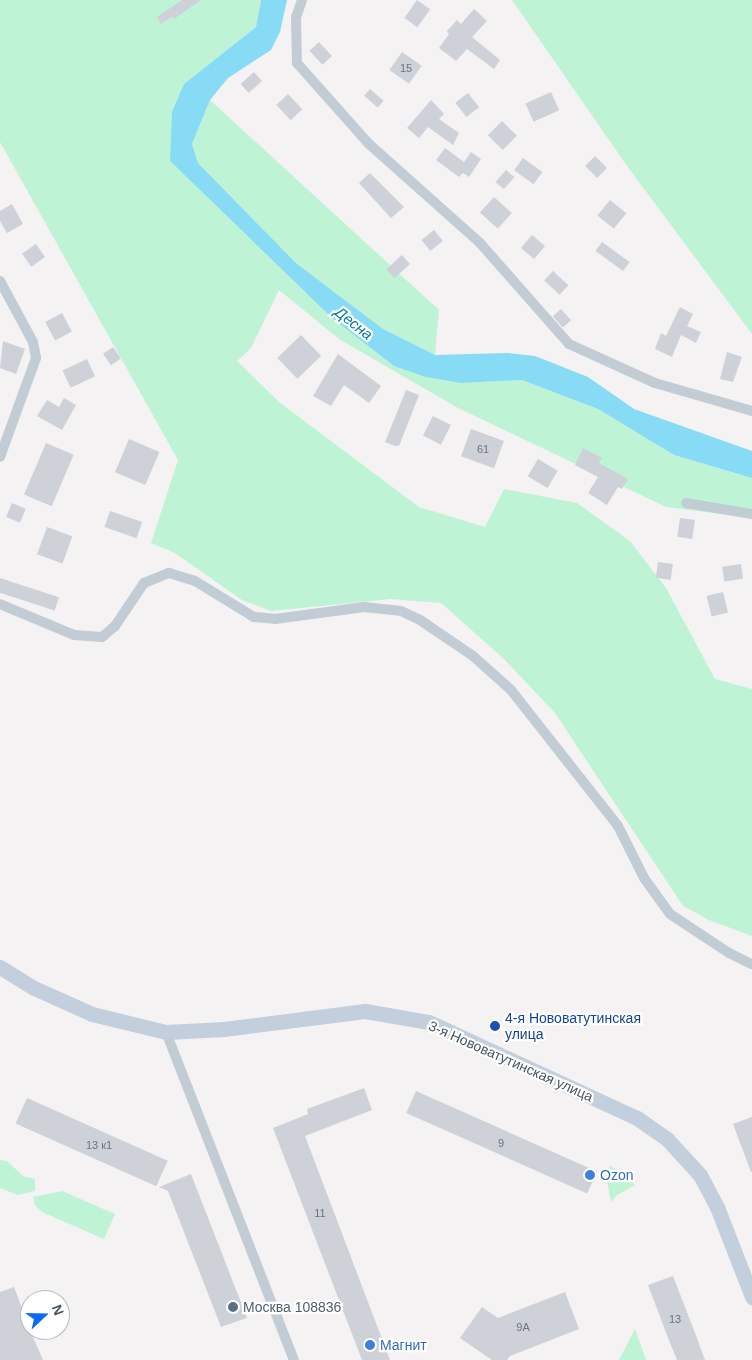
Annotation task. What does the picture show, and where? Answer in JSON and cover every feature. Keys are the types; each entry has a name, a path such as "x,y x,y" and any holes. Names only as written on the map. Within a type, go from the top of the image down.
{"street":[{"path":"302,0 296,16 297,63 369,144 480,243 569,344 655,383 752,411"},
{"path":"0,281 33,342 36,358 0,457"},
{"path":"686,503 752,514"},
{"path":"0,604 74,635 102,637 115,626 144,583 169,573 195,581 254,617 275,619 364,607 401,611 420,620 461,647 511,690 618,826 648,885 670,914 729,953 752,964"},
{"name":"3-я Нововатутинская улица","path":"0,967 34,988 92,1014 166,1032 224,1029 365,1011 390,1013 429,1022 637,1118 667,1139 700,1175 713,1199 752,1297"},
{"path":"166,1032 294,1360"}],"green space":[{"path":"0,0 261,0 256,27 184,84 170,161 332,318 394,366 461,383 522,380 598,409 674,455 752,478 752,518 666,507 458,408 339,339 279,290 251,348 237,361 279,402 419,507 485,527 504,489 577,503 630,541 666,588 715,679 752,689 752,936 709,920 683,906 555,713 503,658 441,603 391,599 271,611 242,600 175,553 151,543 178,460 0,142"},
{"path":"512,0 752,0 752,334 627,166"},
{"path":"210,100 439,310 435,355 383,329 296,263 198,163 192,144"},
{"path":"0,1160 7,1161 23,1176 35,1179 35,1191 18,1195 0,1188"},
{"path":"610,1166 626,1174 635,1185 617,1195 611,1202 606,1175"},
{"path":"62,1191 115,1214 104,1239 42,1212 35,1205 33,1197"},
{"path":"635,1329 646,1360 619,1360"}],"water":[{"name":"Десна","path":"261,0 287,0 280,32 271,50 228,78 210,100 192,144 198,163 296,263 383,329 435,355 508,353 535,356 588,377 634,409 752,451 752,478 674,455 598,409 522,380 461,383 426,377 394,366 332,318 170,161 172,112 184,84 256,27"}],"building":[{"path":"182,0 201,0 174,19 172,17 161,24 157,17"},
{"path":"417,0 430,9 417,27 404,18"},
{"path":"474,9 487,21 472,37 500,60 494,69 467,49 456,61 439,48 449,34 447,31 457,20 461,24"},
{"path":"319,42 332,56 322,65 309,51"},
{"path":"402,52 422,66 409,84 389,70"},
{"path":"254,72 262,81 249,93 241,84"},
{"path":"370,89 384,101 378,108 364,96"},
{"path":"551,92 559,110 534,122 525,103"},
{"path":"468,93 479,107 466,117 455,103"},
{"path":"288,94 302,109 291,120 276,105"},
{"path":"431,100 444,114 439,119 459,133 453,145 428,127 419,138 407,128"},
{"path":"502,121 517,136 503,150 488,135"},
{"path":"445,148 464,162 471,152 481,159 469,177 463,173 459,177 436,160"},
{"path":"595,156 607,168 597,178 585,166"},
{"path":"523,158 542,172 534,184 514,170"},
{"path":"506,170 514,177 504,189 496,182"},
{"path":"370,173 404,207 391,218 359,183"},
{"path":"494,197 512,213 498,229 480,213"},
{"path":"610,200 626,213 614,229 597,216"},
{"path":"12,204 23,224 7,233 0,221 0,211"},
{"path":"434,230 443,241 430,251 422,240"},
{"path":"532,235 545,246 534,259 521,248"},
{"path":"602,242 630,262 623,271 596,251"},
{"path":"36,244 45,257 31,267 22,254"},
{"path":"402,255 410,264 394,278 386,269"},
{"path":"553,271 568,285 559,295 544,281"},
{"path":"680,307 693,314 687,326 701,332 696,343 681,335 672,357 655,349 661,333 666,336"},
{"path":"561,309 571,320 563,328 553,316"},
{"path":"62,313 72,332 55,340 45,322"},
{"path":"301,335 321,356 297,379 277,358"},
{"path":"3,341 25,349 16,374 0,368"},
{"path":"113,347 121,359 111,365 103,354"},
{"path":"727,352 742,357 733,382 720,379"},
{"path":"338,354 381,386 369,403 344,385 331,406 313,396"},
{"path":"87,359 95,376 71,388 63,370"},
{"path":"406,390 419,395 399,446 395,446 385,442"},
{"path":"64,398 76,405 62,430 37,416 47,400 59,407"},
{"path":"433,416 451,425 441,445 423,436"},
{"path":"471,429 504,441 494,468 461,456"},
{"path":"129,439 159,452 145,485 115,472"},
{"path":"46,443 74,455 52,506 24,495"},
{"path":"583,448 602,458 599,463 628,479 622,489 618,487 607,505 588,493 598,477 575,465"},
{"path":"538,459 558,471 547,488 528,476"},
{"path":"12,503 26,509 20,523 6,517"},
{"path":"110,511 142,522 137,538 104,527"},
{"path":"680,518 695,520 692,539 677,537"},
{"path":"47,527 72,536 62,563 37,554"},
{"path":"658,562 673,564 671,580 656,578"},
{"path":"741,564 743,579 724,581 722,567"},
{"path":"0,578 59,597 55,610 0,593"},
{"path":"723,592 728,612 712,616 707,596"},
{"path":"364,1088 372,1110 305,1136 390,1360 362,1360 273,1128 308,1114 307,1109"},
{"path":"416,1091 597,1172 587,1193 406,1113"},
{"path":"27,1098 168,1161 156,1186 16,1124"},
{"path":"752,1117 752,1172 751,1172 733,1124"},
{"path":"191,1174 247,1318 221,1327 168,1191 159,1187"},
{"path":"673,1276 705,1360 677,1360 670,1343 648,1285"},
{"path":"14,1287 20,1303 20,1340 34,1340 43,1360 0,1360 0,1292"},
{"path":"565,1292 579,1329 510,1356 507,1360 492,1360 460,1338 482,1307 498,1318"}],"place":[{"name":"4-я Нововатутинская улица","path":"495,1026"},
{"name":"Ozon","path":"590,1175"},
{"name":"Москва 108836","path":"233,1307"},
{"name":"Магнит","path":"370,1345"}]}
